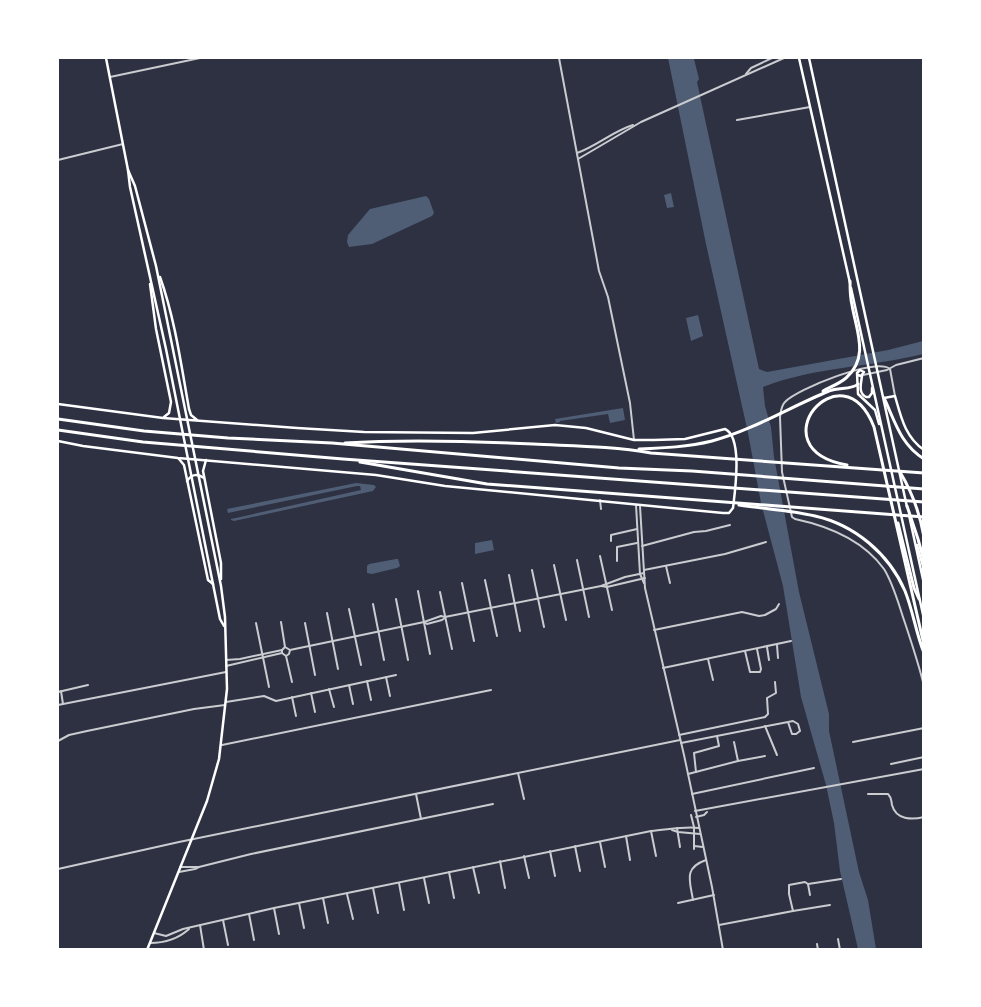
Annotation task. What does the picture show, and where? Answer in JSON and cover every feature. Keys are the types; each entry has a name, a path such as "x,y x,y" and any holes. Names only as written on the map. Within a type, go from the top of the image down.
{"highway":[{"path":"812,398 842,381 855,367 860,353 860,342 851,303 850,281"},
{"path":"631,450 675,447 724,437 832,390 841,387 854,387 858,384"},
{"path":"872,469 838,463 826,459 816,452 807,437 806,429 808,418 816,405 831,397 850,398 863,407 870,418 874,427 914,588 919,599"},
{"path":"884,398 904,442 913,452 924,459"},
{"path":"58,419 144,431 228,438 332,443 609,467 692,471 924,489"},
{"path":"58,430 143,442 343,459 924,502"},
{"path":"332,443 381,440 477,442 631,450 698,457 924,473"},
{"path":"882,458 924,645"},
{"path":"343,459 487,484 731,503 824,518 853,531 872,545 887,561 905,592 924,653"},
{"path":"898,469 909,486 918,511 924,537"},
{"path":"731,503 923,517"},
{"path":"907,506 924,561"}],"main road":[{"path":"106,58 130,187 166,349 220,618 224,626"},
{"path":"799,58 924,619"},
{"path":"809,58 924,584"},
{"path":"128,170 135,186 156,266 221,586 225,617 226,703 222,745 211,790 148,950"},
{"path":"156,266 167,297 189,409 191,416 197,421"},
{"path":"148,267 156,329 171,402 169,413 163,418"},
{"path":"872,382 871,395 868,397 864,396 860,391 864,372 860,370 858,372 857,392 875,410 882,427"},
{"path":"858,375 863,376"},
{"path":"884,398 895,396 905,428 914,441 924,450"},
{"path":"58,404 197,421 408,433 473,433 555,425 586,428 634,440 685,439 728,430 734,438 736,468 732,508 729,513 445,486 376,475 178,458 58,441"},
{"path":"178,458 184,465 208,580 214,586"},
{"path":"206,460 203,471 221,563 221,586"},
{"path":"187,481 194,475 204,478"},
{"path":"914,539 924,570"}],"street":[{"path":"110,76 200,58"},
{"path":"559,58 599,271 608,297 630,403 634,440"},
{"path":"746,74 751,68 772,58"},
{"path":"576,153 595,145 622,129 666,112 784,58"},
{"path":"760,64 762,68"},
{"path":"737,120 810,107"},
{"path":"578,159 635,125"},
{"path":"58,160 123,144"},
{"path":"863,376 924,358"},
{"path":"890,369 883,366 851,371 829,378 789,399 781,408 782,472 792,517 842,534 868,553 884,570 902,614 924,686"},
{"path":"890,369 895,396"},
{"path":"851,371 858,375"},
{"path":"600,500 601,509"},
{"path":"636,504 640,574 644,583"},
{"path":"640,504 644,583 688,774 714,895 723,950"},
{"path":"642,546 694,532 706,532 730,525"},
{"path":"611,541 612,535 636,529"},
{"path":"600,586 666,566 738,551 766,542"},
{"path":"617,561 617,547 637,543"},
{"path":"600,556 612,610"},
{"path":"577,560 589,617"},
{"path":"554,565 566,620"},
{"path":"666,566 670,583"},
{"path":"532,570 544,627"},
{"path":"509,576 520,631"},
{"path":"625,577 626,582"},
{"path":"285,647 290,650 424,622 427,624 442,620 445,617 645,578"},
{"path":"485,580 497,636"},
{"path":"462,582 474,641"},
{"path":"418,592 430,654"},
{"path":"440,592 452,649"},
{"path":"396,599 408,660"},
{"path":"372,604 384,660"},
{"path":"654,630 742,612 759,616 765,615 776,609 779,604"},
{"path":"349,609 361,664"},
{"path":"327,613 338,669"},
{"path":"226,666 282,652 285,647 281,622"},
{"path":"305,622 315,675"},
{"path":"256,623 269,687"},
{"path":"663,668 791,642"},
{"path":"776,645 778,658"},
{"path":"767,647 769,660"},
{"path":"744,651 750,672 760,672 757,649"},
{"path":"286,656 290,650"},
{"path":"226,660 282,652"},
{"path":"282,652 286,656 292,682"},
{"path":"240,659 241,663"},
{"path":"708,659 713,680"},
{"path":"58,705 226,672"},
{"path":"58,741 70,735 194,709 264,696 276,701 396,675"},
{"path":"386,677 390,696"},
{"path":"367,681 371,700"},
{"path":"679,735 765,717 768,714 766,698 776,693 775,682"},
{"path":"58,692 88,685"},
{"path":"349,685 353,704"},
{"path":"330,689 334,707"},
{"path":"222,745 491,690"},
{"path":"61,691 63,704"},
{"path":"311,693 315,712"},
{"path":"292,697 296,716"},
{"path":"681,743 793,721 798,724 800,731 792,734 788,722"},
{"path":"765,726 777,755"},
{"path":"853,742 924,728"},
{"path":"696,772 695,752 718,746 717,736"},
{"path":"58,869 190,840 680,740"},
{"path":"734,742 738,761"},
{"path":"688,774 765,756"},
{"path":"891,764 924,757"},
{"path":"692,794 814,768"},
{"path":"695,811 924,770"},
{"path":"518,773 524,799"},
{"path":"416,794 421,819"},
{"path":"868,794 888,794 891,796 895,811 900,815 914,819 924,816"},
{"path":"179,872 251,854 493,804"},
{"path":"696,817 704,815 708,810"},
{"path":"691,815 694,827 694,848 703,847"},
{"path":"154,933 166,936 274,908 626,836 677,828 699,828"},
{"path":"677,828 680,848"},
{"path":"672,830 700,834"},
{"path":"652,831 656,856"},
{"path":"626,836 630,860"},
{"path":"600,842 605,867"},
{"path":"575,846 580,871"},
{"path":"550,851 555,876"},
{"path":"524,856 529,878"},
{"path":"693,900 689,876 690,870 699,862 706,860"},
{"path":"500,861 505,888"},
{"path":"180,867 199,867"},
{"path":"473,867 479,892"},
{"path":"449,872 454,898"},
{"path":"424,878 429,902"},
{"path":"793,911 789,885 799,882 808,884 840,879"},
{"path":"399,883 404,910"},
{"path":"808,884 810,895"},
{"path":"373,888 378,913"},
{"path":"347,894 353,919"},
{"path":"678,903 714,895"},
{"path":"323,898 328,923"},
{"path":"299,903 304,928"},
{"path":"719,925 830,905"},
{"path":"274,908 279,934"},
{"path":"249,914 254,940"},
{"path":"224,920 228,945"},
{"path":"200,926 204,950"},
{"path":"150,943 163,943 174,939 189,929"},
{"path":"163,943 166,936"},
{"path":"838,940 840,950"},
{"path":"817,944 818,950"}],"water":[{"path":"668,58 694,59 699,79 697,82 759,369 767,372 888,350 923,341 923,354 802,375 763,387 799,592 829,714 829,731 859,872 868,900 876,949 858,949 840,871 834,823 826,785 801,697 783,586 761,503 748,433 706,244"},
{"path":"671,193 674,207 667,208 664,195"},
{"path":"426,196 434,213 432,216 372,244 349,247 347,242 348,235 370,209"},
{"path":"698,315 703,336 691,341 686,318"},
{"path":"623,408 625,420 610,423 608,414 556,423 555,419"},
{"path":"356,483 374,485 376,487 373,491 234,521 231,519 361,490 360,486 228,513 227,509"},
{"path":"492,540 494,550 475,554 475,543"},
{"path":"398,559 400,566 397,568 372,574 367,573 367,566 369,564"}]}
